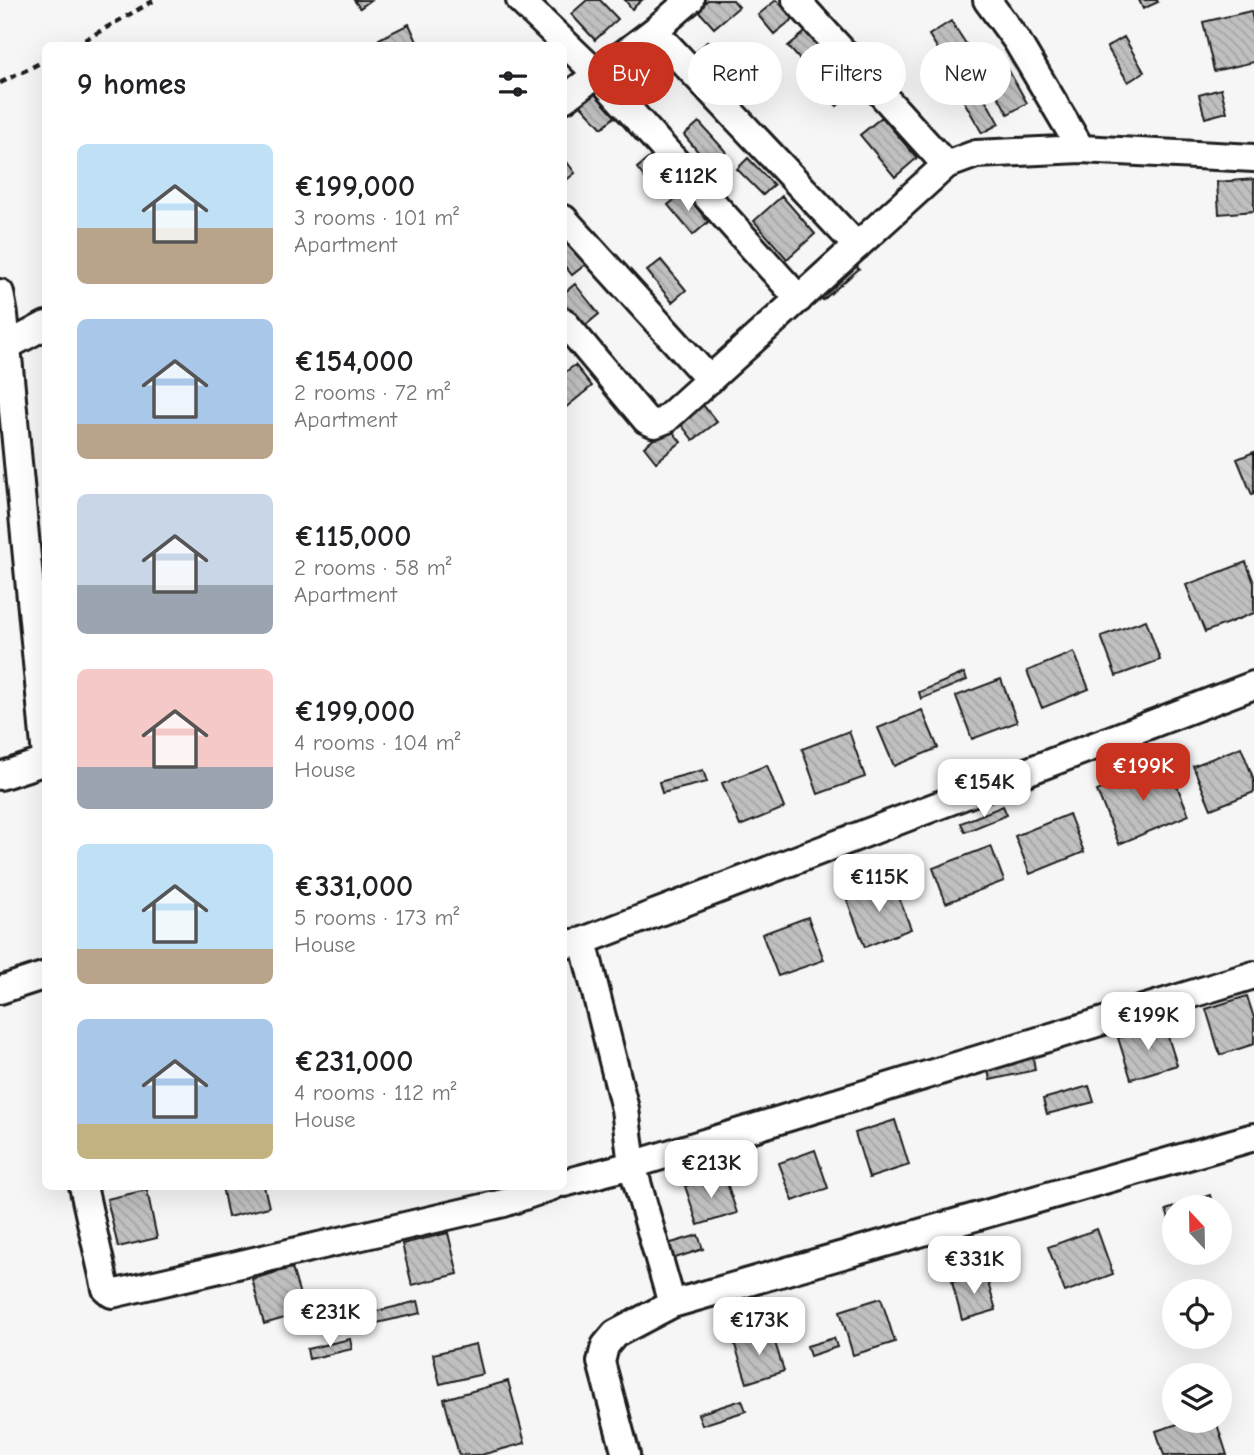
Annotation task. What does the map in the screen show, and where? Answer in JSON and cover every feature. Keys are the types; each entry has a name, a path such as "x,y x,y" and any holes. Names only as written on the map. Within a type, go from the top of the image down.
{"street":[{"path":"520,0 564,42"},
{"path":"639,42 690,0"},
{"path":"796,0 946,165"},
{"path":"987,0 1017,41 1081,149"},
{"path":"654,31 857,246"},
{"path":"567,45 588,65"},
{"path":"567,97 588,80"},
{"path":"625,105 799,299"},
{"path":"567,326 646,420 655,424 666,420 946,165 976,154 1081,149 1254,158"},
{"path":"567,222 710,380"},
{"path":"0,293 7,346 11,516 42,683"},
{"path":"7,346 42,327"},
{"path":"672,1304 632,1165 625,1109 573,943 1254,685"},
{"path":"0,776 42,760"},
{"path":"567,1182 632,1165 1254,975"},
{"path":"0,990 42,976"},
{"path":"626,1455 601,1362 605,1346 615,1334 672,1304 1254,1137"},
{"path":"84,1190 106,1289 112,1294 504,1203 541,1190"}],"path":[{"path":"81,42 155,0"},
{"path":"0,83 42,62"}],"building":[{"path":"354,0 371,0 360,8"},
{"path":"587,0 600,0 618,19 595,40 571,14"},
{"path":"625,0 642,0 632,9"},
{"path":"708,0 733,0 739,7 714,28 697,9"},
{"path":"776,0 794,18 774,34 758,15"},
{"path":"1139,0 1157,0 1158,2 1143,9"},
{"path":"1251,11 1254,26 1254,62 1214,71 1203,22"},
{"path":"951,21 965,42 933,42 929,35"},
{"path":"409,24 417,42 380,42 379,39"},
{"path":"809,29 820,42 796,42 796,55 788,46"},
{"path":"1124,37 1144,72 1128,82 1107,47"},
{"path":"1011,74 1027,103 1008,114 1003,105 1011,105"},
{"path":"1221,89 1227,112 1205,118 1199,95"},
{"path":"588,91 588,105 615,105 621,111 602,128 577,101"},
{"path":"966,105 988,105 999,124 982,133"},
{"path":"882,117 917,158 895,177 860,135"},
{"path":"699,122 726,152 710,166 684,135"},
{"path":"653,155 674,182 658,195 637,168"},
{"path":"748,158 774,185 763,195 737,169"},
{"path":"567,162 575,173 567,180"},
{"path":"1254,179 1254,211 1219,214 1217,182"},
{"path":"684,192 708,222 693,235 668,205"},
{"path":"782,196 815,234 787,259 754,221"},
{"path":"567,241 586,264 572,275 567,269"},
{"path":"848,257 859,269 823,300 812,288"},
{"path":"661,260 686,290 672,302 647,271"},
{"path":"575,284 599,314 581,329 567,311 567,291"},
{"path":"575,365 592,386 567,407 567,371"},
{"path":"703,405 717,422 693,440 680,423"},
{"path":"669,427 681,442 656,462 644,447"},
{"path":"1254,452 1254,494 1252,495 1237,459"},
{"path":"1246,562 1254,583 1254,613 1205,632 1186,585"},
{"path":"1146,620 1160,660 1116,676 1101,636"},
{"path":"1074,652 1089,689 1042,708 1027,671"},
{"path":"964,673 967,680 921,699 919,692"},
{"path":"1001,679 1017,722 972,739 956,696"},
{"path":"922,710 938,748 894,766 878,728"},
{"path":"849,731 865,777 818,794 802,749"},
{"path":"1241,747 1254,780 1254,792 1211,809 1193,766"},
{"path":"1167,762 1189,815 1119,844 1097,791"},
{"path":"767,765 784,808 740,826 722,783"},
{"path":"703,770 707,782 662,793 659,782"},
{"path":"1003,806 1007,815 965,832 961,823"},
{"path":"1069,814 1084,852 1030,874 1015,836"},
{"path":"991,846 1004,881 946,903 933,868"},
{"path":"893,882 911,929 865,947 847,900"},
{"path":"808,917 824,960 778,976 762,934"},
{"path":"1247,996 1254,1018 1254,1044 1220,1055 1206,1009"},
{"path":"1164,1024 1177,1065 1131,1079 1118,1038"},
{"path":"1033,1057 1035,1070 990,1080 987,1065"},
{"path":"1089,1086 1094,1102 1047,1114 1043,1099"},
{"path":"895,1120 909,1165 869,1178 855,1133"},
{"path":"815,1150 828,1188 793,1201 779,1163"},
{"path":"724,1174 737,1213 698,1225 685,1186"},
{"path":"147,1190 157,1238 118,1247 107,1199"},
{"path":"223,1190 265,1190 269,1207 228,1217"},
{"path":"1097,1229 1113,1274 1065,1292 1048,1247"},
{"path":"448,1233 458,1274 412,1285 402,1244"},
{"path":"698,1235 703,1249 666,1261 661,1246"},
{"path":"292,1268 305,1312 264,1324 252,1279"},
{"path":"985,1273 996,1310 962,1320 952,1282"},
{"path":"881,1298 895,1342 853,1355 840,1311"},
{"path":"418,1301 421,1313 368,1325 366,1314"},
{"path":"771,1330 784,1371 747,1383 734,1342"},
{"path":"834,1338 837,1347 810,1356 807,1346"},
{"path":"350,1339 352,1349 309,1359 307,1349"},
{"path":"476,1344 483,1374 440,1384 433,1354"},
{"path":"508,1381 525,1443 481,1455 459,1455 444,1399"},
{"path":"742,1400 746,1411 702,1425 698,1414"},
{"path":"1162,1429 1162,1433 1220,1433 1227,1455 1164,1455 1156,1431"}]}
